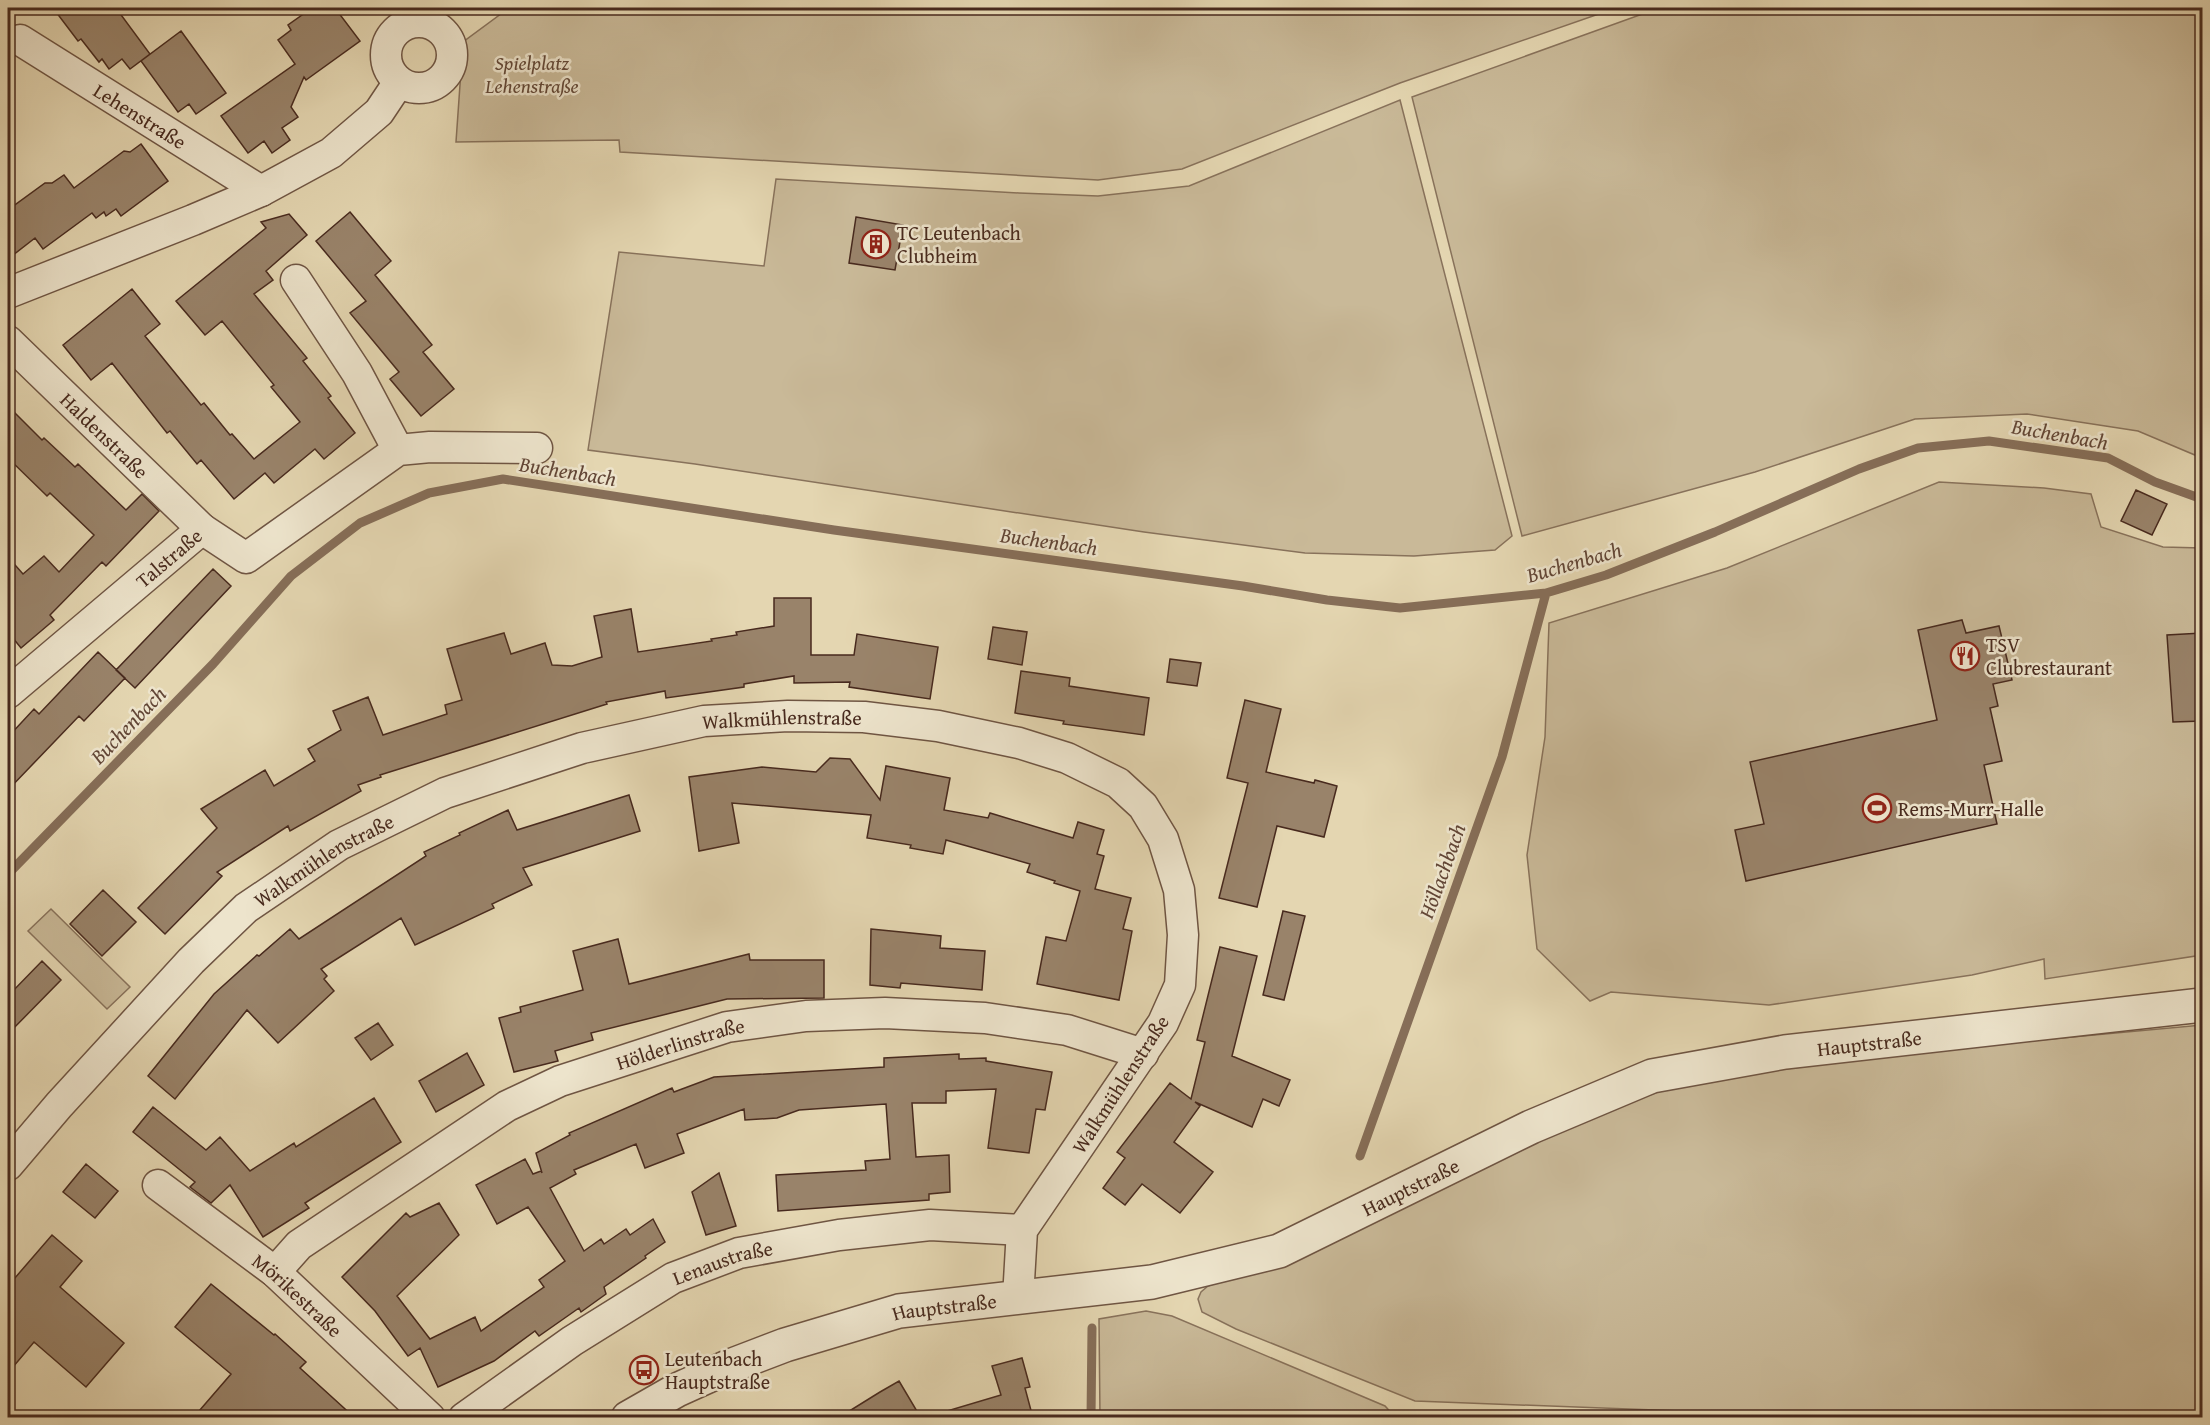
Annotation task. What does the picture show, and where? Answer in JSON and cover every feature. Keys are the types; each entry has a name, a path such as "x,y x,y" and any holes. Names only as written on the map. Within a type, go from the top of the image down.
{"street":[{"path":"406,15 431,23 441,29 453,48 453,60 442,80 421,89 399,82 387,66 387,45 406,15"},
{"name":"Lehenstraße","path":"20,40 261,191"},
{"path":"8,293 194,220 261,191 331,153 379,112 399,82"},
{"path":"296,280 357,374 398,450 430,447 537,448"},
{"name":"Haldenstraße","path":"8,341 202,529"},
{"name":"Talstraße","path":"8,693 202,529 246,558 398,450"},
{"name":"Walkmühlenstraße","path":"8,1165 59,1105 191,961 246,908 339,844 444,793 582,748 704,721 788,716 864,717 938,726 1019,743 1067,758 1118,783 1143,806 1163,839 1179,890 1183,935 1180,985 1163,1023 1022,1230"},
{"name":"Hauptstraße","path":"628,1418 677,1390 730,1366 785,1345 899,1311 1152,1282 1279,1251 1531,1128 1652,1076 1785,1052 2202,1005"},
{"name":"Hölderlinstraße","path":"275,1272 299,1245 507,1106 560,1081 727,1027 806,1016 885,1013 985,1018 1067,1030 1143,1054"},
{"name":"Mörikestraße","path":"158,1185 275,1272 430,1418"},
{"name":"Lenaustraße","path":"465,1418 572,1341 673,1278 739,1253 839,1235 930,1225 1022,1230"},
{"path":"1018,1298 1022,1230"}],"green space":[{"name":"Spielplatz Lehenstraße","path":"509,8 1616,8 1400,83 1182,169 1098,180 620,152 619,140 456,142 463,42"},
{"path":"1659,8 2202,8 2202,458 2138,431 2027,414 1915,419 1755,472 1522,536 1412,97"},
{"path":"1400,100 1512,536 1495,550 1414,556 1305,553 1144,532 588,450 619,252 764,266 776,179 1098,196 1189,186"},
{"path":"1939,482 2044,488 2091,494 2101,527 2163,547 2202,548 2202,955 2045,979 2044,959 1972,975 1769,1005 1611,992 1590,1001 1537,949 1527,855 1545,737 1549,623 1727,568"},
{"path":"51,909 130,987 107,1009 28,931"},
{"path":"2202,1025 2202,1417 1713,1418 1707,1412 1415,1401 1236,1329 1202,1312 1198,1299 1201,1292 1208,1286 1290,1258 1512,1152 1610,1109 1661,1091 1723,1077 1941,1049"},
{"path":"1146,1311 1172,1316 1385,1406 1395,1417 1100,1417 1099,1319"}],"building":[{"path":"53,8 116,8 150,54 130,69 122,59 109,69 102,59 99,62 81,39 78,41"},
{"path":"312,8 335,8 360,41 306,80 304,77 291,107 298,117 282,128 290,140 272,153 264,141 248,153 221,116 295,64 278,40 291,30 288,25"},
{"path":"181,31 226,93 196,114 189,104 178,112 141,61"},
{"path":"141,144 168,181 121,216 116,209 106,216 104,212 96,218 92,213 43,249 35,238 8,259 8,210 45,183 52,183 64,175 74,188 124,151 130,152"},
{"path":"350,212 391,261 375,275 432,345 423,352 454,389 421,416 390,379 399,372 350,313 366,301 316,241"},
{"path":"289,214 307,235 266,271 273,280 254,294 307,358 303,361 331,396 328,398 355,433 324,459 315,449 274,483 265,473 234,499 201,460 197,464 170,431 167,433 112,363 91,380 63,345 132,289 160,324 145,336 201,405 204,403 230,435 232,434 254,459 300,422 271,387 274,385 222,321 205,335 176,301 266,228 261,222"},
{"name":"TC Leutenbach Clubheim","path":"856,217 903,225 895,270 849,263"},
{"path":"8,406 42,440 44,438 75,467 78,464 126,510 142,494 159,511 106,566 102,562 50,615 54,620 21,648 8,632 8,557 23,574 44,556 59,572 94,535 50,493 47,496 8,458"},
{"path":"2136,490 2167,504 2152,535 2121,521"},
{"path":"213,569 231,586 135,688 116,670"},
{"path":"774,598 811,598 811,655 854,655 857,634 938,647 930,699 849,687 850,682 794,683 794,676 744,684 744,687 666,698 665,691 606,702 607,704 380,775 381,777 358,785 361,791 290,831 288,826 217,872 222,876 165,934 138,908 217,828 201,809 265,770 274,786 315,761 308,749 341,730 333,711 368,697 383,735 447,714 445,705 462,700 447,649 504,633 511,654 545,643 552,665 572,666 602,657 594,616 631,609 638,652 712,641 711,639 737,635 736,632 774,626"},
{"name":"Rems-Murr-Halle","path":"1962,620 1966,633 1999,626 2012,680 1993,684 1998,706 1990,708 2002,761 1984,765 1997,824 1746,881 1735,830 1764,824 1750,762 1937,720 1918,630"},
{"path":"993,627 1027,632 1022,665 988,659"},
{"path":"2202,633 2202,721 2173,722 2167,635"},
{"path":"98,652 125,678 84,721 79,716 8,790 8,737 34,709 39,714"},
{"path":"1170,659 1201,663 1197,686 1167,682"},
{"path":"1021,671 1070,678 1069,686 1149,698 1144,735 1063,724 1064,721 1015,713"},
{"path":"1245,700 1281,709 1266,772 1337,786 1324,837 1277,826 1257,907 1219,898 1248,783 1227,778"},
{"path":"830,758 850,759 880,800 886,766 950,778 944,810 988,818 990,813 1073,838 1078,822 1104,830 1097,854 1104,856 1095,889 1131,898 1123,929 1132,931 1119,1000 1037,984 1046,937 1066,941 1080,891 1027,872 1030,864 946,840 943,854 910,848 911,845 867,838 871,815 732,803 739,843 699,851 689,777 762,767 816,772"},
{"path":"629,795 640,831 523,868 532,885 492,904 494,908 415,945 401,918 321,969 327,976 324,979 334,991 278,1043 247,1010 175,1099 148,1076 214,994 290,929 299,939 426,856 424,852 508,810 517,830"},
{"path":"103,890 136,922 102,956 70,924"},
{"path":"1283,911 1305,916 1284,1000 1263,995"},
{"path":"871,929 941,936 940,948 985,951 982,990 901,983 900,988 870,985"},
{"path":"618,939 629,984 749,954 750,960 824,960 824,998 727,999 591,1033 593,1040 555,1051 558,1061 514,1072 499,1018 521,1012 520,1007 583,990 573,951"},
{"path":"1220,947 1257,956 1232,1056 1290,1080 1279,1106 1263,1099 1252,1127 1195,1102 1200,1106 1174,1142 1213,1172 1180,1213 1142,1184 1125,1205 1103,1188 1125,1158 1117,1152 1170,1083 1191,1099 1205,1042 1197,1040"},
{"path":"42,961 61,980 8,1034 8,996"},
{"path":"378,1023 393,1045 371,1060 355,1038"},
{"path":"467,1053 484,1085 436,1112 419,1081"},
{"path":"959,1054 959,1059 986,1058 986,1061 1052,1072 1045,1110 1036,1109 1029,1153 988,1148 996,1089 946,1091 946,1103 912,1103 916,1157 949,1155 950,1192 929,1194 929,1200 778,1211 776,1175 866,1170 865,1161 890,1159 886,1104 799,1110 777,1118 745,1120 744,1109 677,1134 684,1153 645,1168 636,1144 574,1170 576,1174 550,1188 584,1251 601,1239 604,1244 626,1229 630,1235 653,1219 665,1242 604,1287 606,1294 581,1312 579,1308 539,1336 535,1331 494,1361 438,1387 420,1348 408,1356 375,1311 342,1277 406,1213 410,1217 439,1203 459,1235 397,1296 430,1339 475,1317 481,1331 544,1287 539,1280 565,1261 528,1207 497,1224 476,1185 525,1159 533,1174 541,1171 542,1173 536,1153 570,1135 569,1133 672,1088 674,1092 714,1077 884,1067 884,1058"},
{"path":"374,1098 401,1142 305,1203 309,1208 263,1237 230,1185 211,1203 190,1187 195,1182 133,1132 153,1107 206,1150 220,1137 250,1171 294,1143 296,1147"},
{"path":"86,1164 118,1191 95,1218 63,1192"},
{"path":"719,1173 736,1226 706,1235 692,1192"},
{"path":"52,1235 82,1261 60,1287 124,1343 86,1387 34,1342 8,1373 8,1286"},
{"path":"211,1284 275,1334 306,1362 300,1368 355,1418 193,1418 231,1374 175,1327"},
{"path":"1022,1358 1030,1387 1025,1388 1033,1418 948,1418 947,1411 1001,1395 992,1366"},
{"path":"899,1381 921,1418 838,1418 880,1392"}],"waterway":[{"name":"Buchenbach","path":"8,874 213,664 291,576 360,523 429,493 503,479 834,530 1243,586 1327,600 1400,608 1546,593 1606,575 1715,532 1859,469 1918,448 1989,441 2108,458 2155,482 2202,499"},
{"name":"Höllachbach","path":"1360,1156 1502,757 1546,593"},
{"name":"Höllachbach","path":"1091,1418 1092,1328"}],"place":[{"name":"TC Leutenbach Clubheim","path":"876,244"},
{"name":"TSV Clubrestaurant","path":"1965,656"},
{"name":"Rems-Murr-Halle","path":"1877,808"},
{"name":"Leutenbach Hauptstraße","path":"644,1370"}]}
